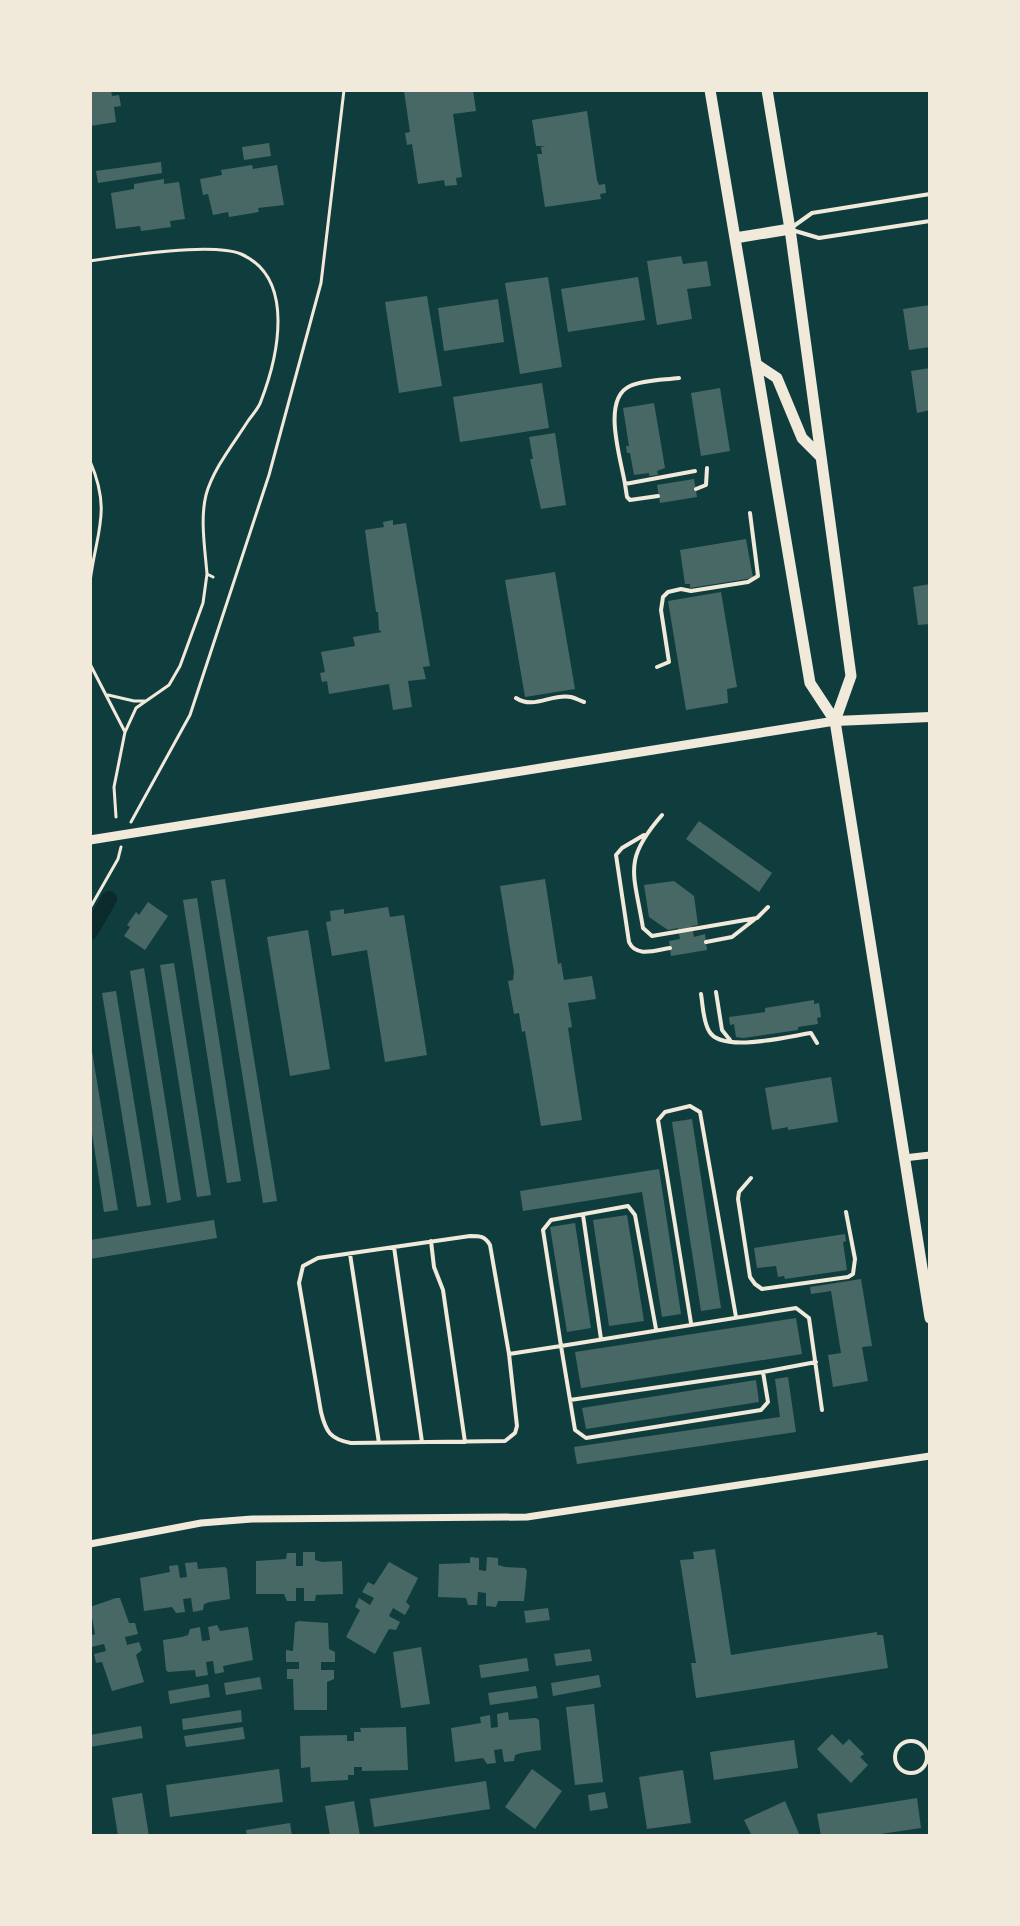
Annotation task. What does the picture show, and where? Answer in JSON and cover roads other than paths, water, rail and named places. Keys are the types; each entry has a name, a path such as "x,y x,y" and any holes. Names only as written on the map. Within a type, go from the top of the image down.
{"main road":[{"path":"710,90 810,683 835,721 930,1318"},
{"path":"767,90 790,229 851,676 835,721"},
{"path":"735,238 790,229"},
{"path":"756,364 777,378 802,438 820,456"},
{"path":"835,721 930,717"}],"street":[{"path":"90,840 835,721"},
{"path":"904,1158 930,1155"},
{"path":"90,1544 201,1523 252,1519 527,1517 930,1456"}],"lane":[{"path":"790,229 812,213 930,194"},
{"path":"790,229 819,238 930,221"},
{"path":"658,496 630,500 627,497 613,409 618,394 631,386 679,378"},
{"path":"696,489 706,485 707,468"},
{"path":"625,484 695,471"},
{"path":"657,667 669,662 661,610 663,597 668,592 748,582 758,576 750,513"},
{"path":"516,698 531,703 570,696 584,702"},
{"path":"662,815 646,834 635,856 633,868 646,933 652,936 757,918"},
{"path":"646,834 616,855 629,942 631,948 638,952 670,948"},
{"path":"706,942 732,937 768,907"},
{"path":"716,992 722,1030 732,1042"},
{"path":"701,994 709,1032 714,1037 739,1044 811,1033 817,1043"},
{"path":"691,1324 658,1120 665,1112 690,1106 700,1112 736,1317"},
{"path":"751,1178 739,1192 738,1199 750,1277 762,1289 853,1274 855,1259 846,1212"},
{"path":"656,1329 635,1215 628,1206 551,1220 543,1230 561,1346 575,1430 586,1438 761,1410 768,1402 763,1372"},
{"path":"583,1215 601,1339"},
{"path":"470,1236 487,1239 509,1354 517,1426 515,1433 505,1441 338,1441 326,1430 299,1283 300,1272 309,1261 394,1247 470,1236"},
{"path":"431,1241 434,1267 443,1290 465,1442"},
{"path":"394,1247 422,1442"},
{"path":"350,1254 379,1443"},
{"path":"509,1354 796,1308 809,1318 822,1410"},
{"path":"570,1400 816,1362"},
{"path":"910,1741 920,1744 926,1752 928,1763 919,1770 904,1771 895,1759 897,1748 910,1741"}],"waterway":[{"path":"90,932 109,899"}]}
